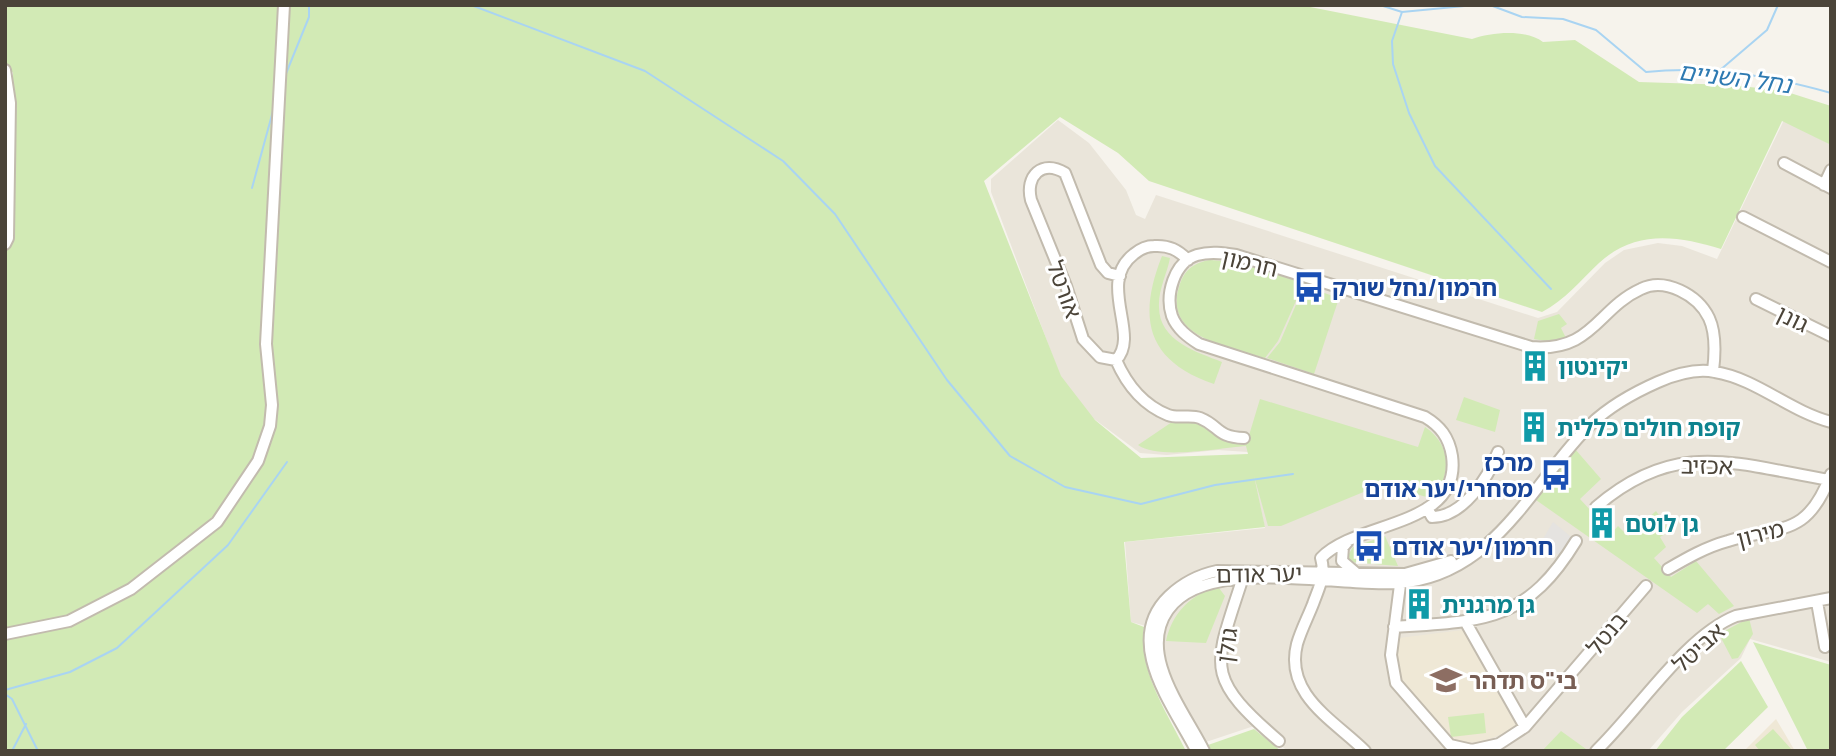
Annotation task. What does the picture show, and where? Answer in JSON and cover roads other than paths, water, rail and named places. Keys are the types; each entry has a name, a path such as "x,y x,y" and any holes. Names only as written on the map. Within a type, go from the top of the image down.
{"street":[{"path":"5,634 69,621 131,589 217,522 258,461 270,426 272,405 267,344 284,5"},
{"path":"5,70 10,103 8,238 5,244"},
{"path":"1784,163 1827,186 1831,170"},
{"name":"אורטל","path":"1116,360 1100,357 1083,339 1066,286 1031,200 1031,177 1039,170 1048,167 1065,173 1101,265 1108,272 1120,276"},
{"path":"1744,217 1831,262"},
{"path":"1188,260 1170,247 1148,246 1129,258 1120,276 1118,301 1124,347 1116,360 1141,399 1168,415 1198,417 1225,436 1244,438"},
{"name":"חרמון","path":"1324,576 1321,558 1338,544 1427,508 1446,491 1451,478 1450,448 1437,424 1425,416 1217,350 1187,337 1172,318 1169,296 1173,280 1188,260 1210,253 1236,255 1531,346 1547,348 1561,345 1588,332 1640,289 1663,284 1695,300 1710,320 1714,346 1713,371"},
{"name":"גונן","path":"1756,299 1831,336"},
{"name":"יער אודם","path":"1196,751 1152,665 1149,649 1152,622 1165,600 1190,580 1217,571 1244,575 1401,578 1480,550 1508,527 1590,425 1614,405 1668,378 1713,371 1738,378 1831,422"},
{"name":"יער אודם","path":"1786,403 1831,415"},
{"path":"1427,508 1432,517 1439,517 1464,502 1480,487 1498,452"},
{"name":"אכזיב","path":"1596,507 1631,479 1683,461 1721,461 1830,477"},
{"name":"מירון","path":"1668,569 1717,544 1783,530 1798,523 1819,501 1830,477"},
{"path":"1350,540 1343,547 1342,561 1356,573"},
{"path":"1394,626 1465,621 1497,614 1533,596 1561,565 1576,541"},
{"name":"יער אודם","path":"1324,576 1356,573 1401,578"},
{"name":"יער אודם","path":"1204,751 1160,663 1158,631 1168,610 1189,591 1215,580 1244,575"},
{"name":"גולן","path":"1244,575 1222,647 1223,677 1242,709 1279,741"},
{"path":"1324,576 1297,643 1297,673 1312,704 1365,751"},
{"name":"בנטל","path":"1401,578 1391,655 1396,683 1450,745 1472,750 1486,748 1510,738 1525,727 1646,586"},
{"name":"אביטל","path":"1596,751 1710,629 1736,616 1831,598"},
{"path":"1816,602 1825,647"},
{"path":"1465,621 1525,727"}],"waterway":[{"path":"285,76 309,17 309,5"},
{"path":"471,5 645,71 783,161 835,214 947,380 1010,456 1065,487 1141,504 1215,485 1293,474"},
{"name":"נחל השניים","path":"1380,5 1402,12 1475,5"},
{"name":"נחל השניים","path":"1490,5 1522,17 1563,19 1596,30 1646,72 1716,71 1785,82 1831,93"},
{"path":"1719,71 1767,30 1778,5"},
{"path":"1402,12 1392,41 1393,64 1409,113 1435,166 1551,289"},
{"path":"252,188 273,111"},
{"path":"5,690 70,672 117,648 228,545 287,462"},
{"path":"5,694 12,699 38,751"},
{"path":"12,751 26,724"}],"place":[{"name":"חרמון/נחל שורק","path":"1309,287"},
{"name":"יקינטון","path":"1535,366"},
{"name":"קופת חולים כללית","path":"1534,427"},
{"name":"מרכז מסחרי/יער אודם","path":"1556,475"},
{"name":"גן לוטם","path":"1602,523"},
{"name":"חרמון/יער אודם","path":"1369,546"},
{"name":"גן מרגנית","path":"1419,604"},
{"name":"בי\"ס תדהר","path":"1446,680"}]}
